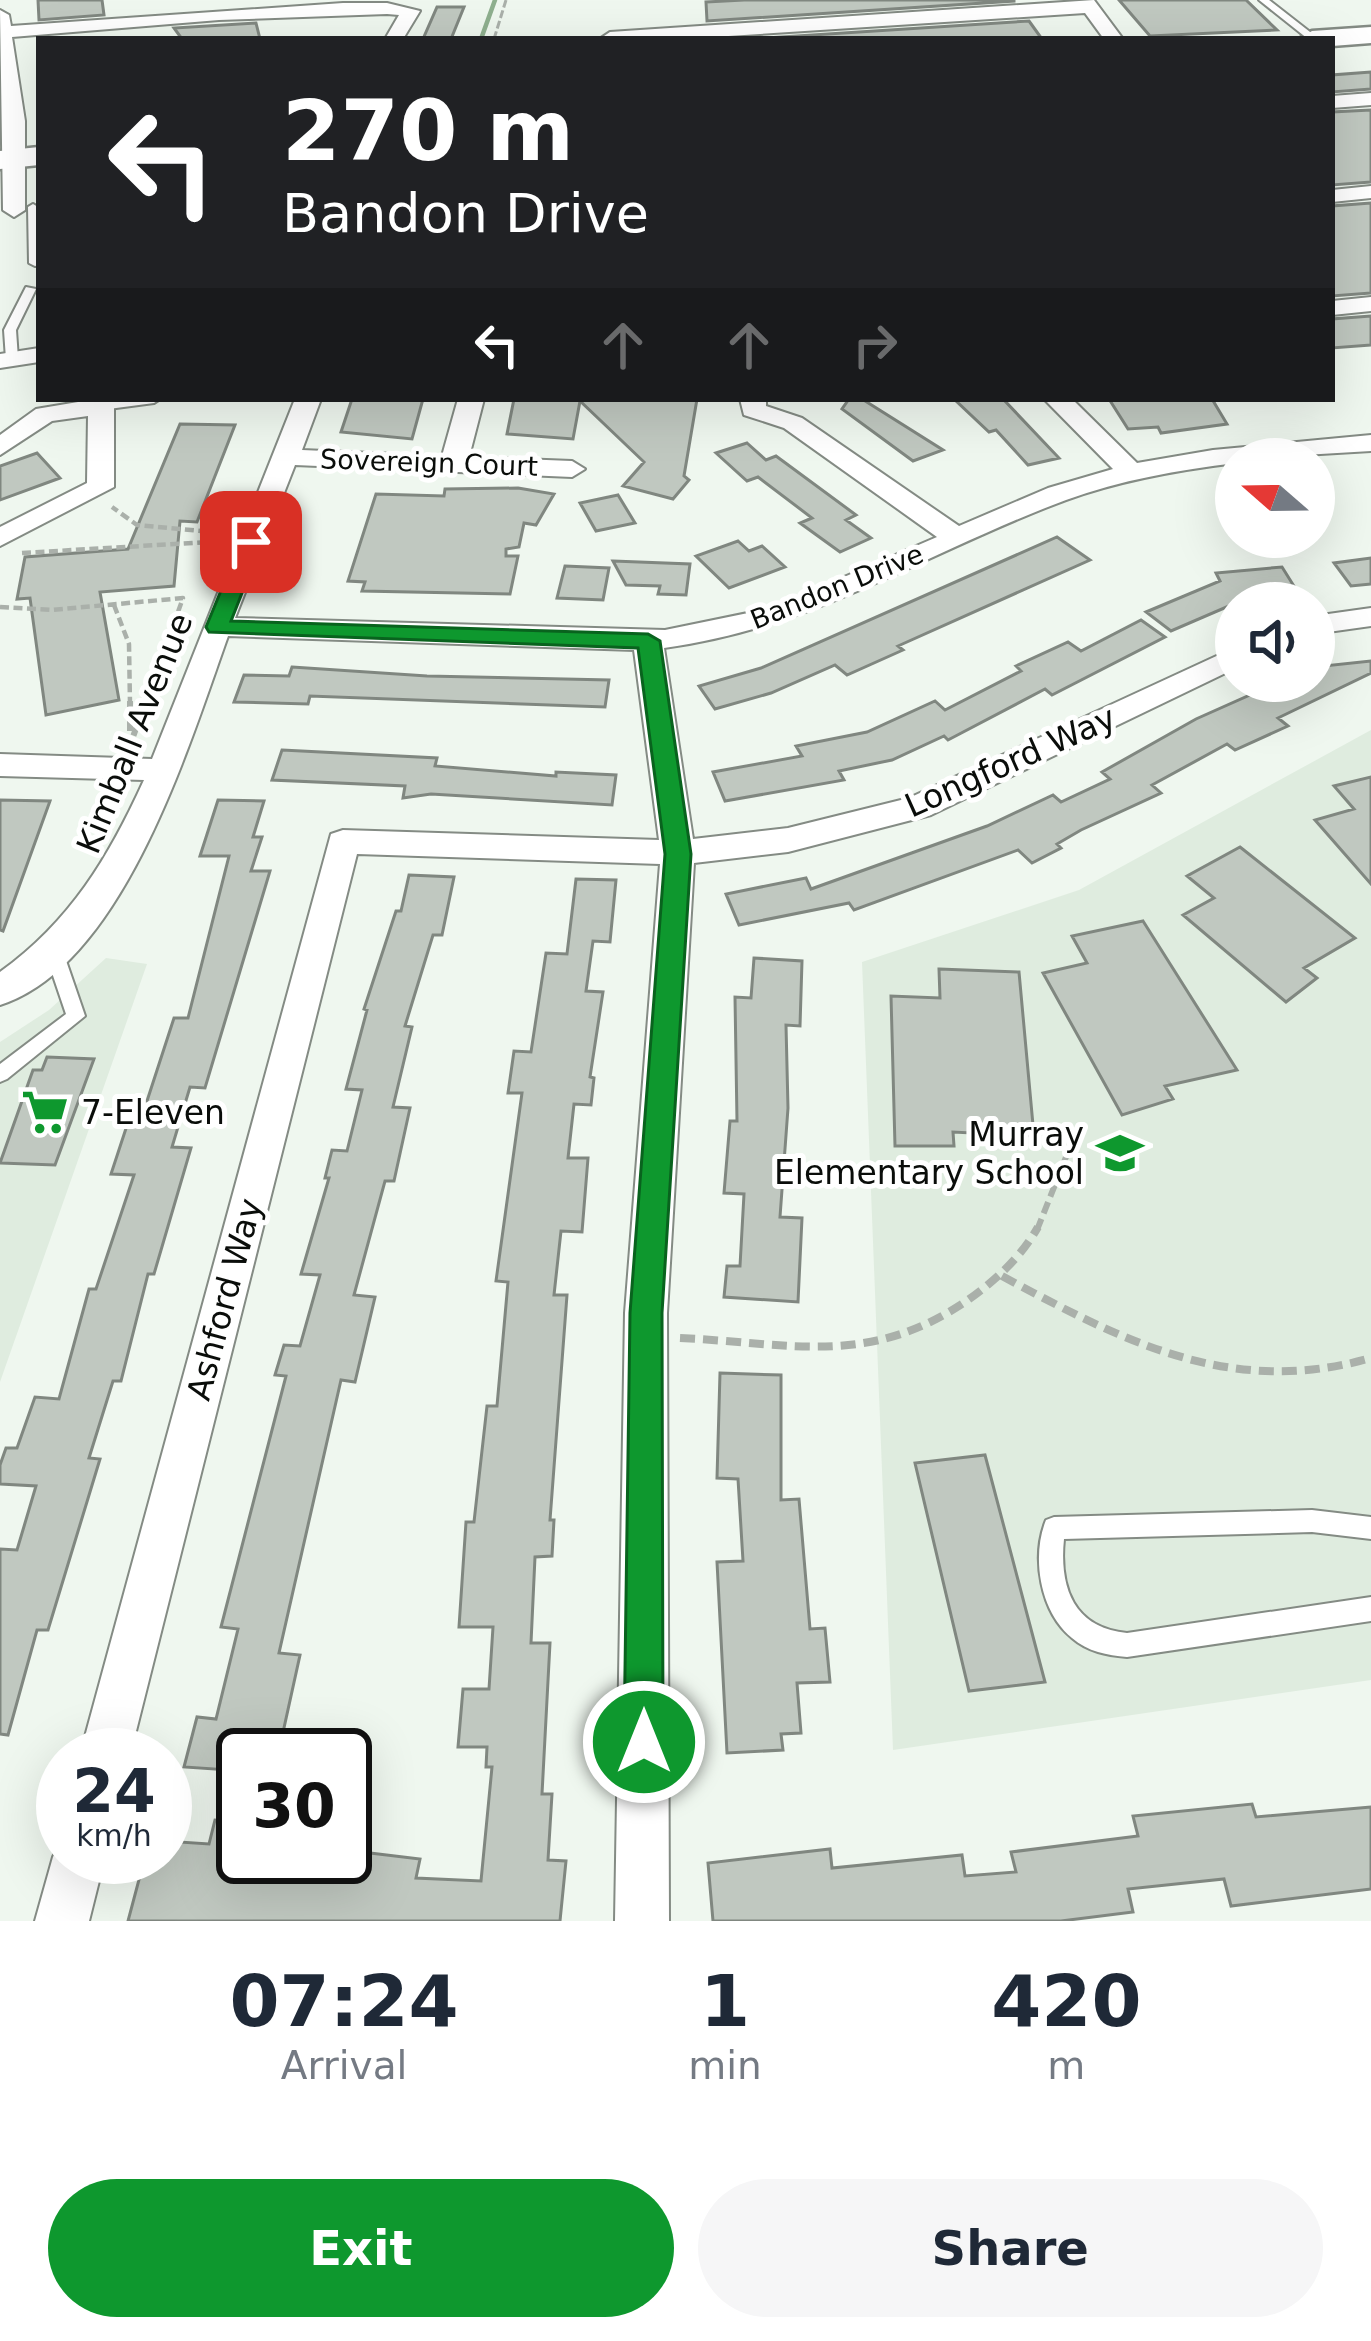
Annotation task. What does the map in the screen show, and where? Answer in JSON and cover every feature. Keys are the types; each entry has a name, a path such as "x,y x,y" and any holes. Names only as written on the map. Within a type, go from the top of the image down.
{"street":[{"path":"22,209 2,23 134,9 397,2 411,11 396,36"},
{"path":"279,4 290,36"},
{"path":"638,36 1088,4 1112,36"},
{"path":"134,9 146,21 150,36"},
{"path":"1335,37 1371,35"},
{"path":"1335,50 1371,48"},
{"path":"1335,102 1371,99"},
{"path":"1335,196 1371,192"},
{"path":"1335,308 1371,304"},
{"path":"6,360 36,355"},
{"name":"Kimball Avenue","path":"0,991 28,975 100,903 143,823 307,402"},
{"path":"454,461 469,402"},
{"path":"753,402 753,410 793,423 957,538"},
{"path":"1061,402 1130,471"},
{"path":"0,447 45,414 101,406 100,487 9,546"},
{"name":"Bandon Drive","path":"217,627 648,641 724,630 785,613 1056,495 1130,471 1202,458 1371,443"},
{"name":"Sovereign Court","path":"286,457 572,469"},
{"path":"1335,622 1371,617"},
{"path":"642,1921 646,1337 678,854 648,641"},
{"name":"Longford Way","path":"344,842 678,854 788,840 920,807 1215,666"},
{"path":"0,765 164,770"},
{"name":"Ashford Way","path":"112,1728 344,842"},
{"path":"62,1921 72,1884"}],"lane":[{"path":"1262,0 1309,36"},
{"path":"22,209 35,263"},
{"path":"6,360 10,330 30,289"},
{"path":"101,406 131,402"},
{"path":"0,1074 76,1016 53,949"},
{"path":"1371,1528 1312,1521 1054,1528 1047,1551 1073,1624 1098,1641 1127,1645 1371,1609"}],"path":[{"path":"495,36 506,0"},
{"path":"9,546 209,542 212,532 137,525 88,493"},
{"path":"0,607 114,605 183,598 130,746 129,644 114,605"},
{"path":"646,1337 877,1344 967,1303 1002,1276 1039,1234 1057,1197 1066,1157"},
{"path":"1002,1276 1098,1328 1233,1373 1336,1372 1371,1358"}],"shaded area":[{"name":"Murray Elementary School","path":"1371,730 1371,1680 893,1750 862,962 1079,890"},
{"path":"106,958 147,964 0,1382 0,1042 49,1010"}],"building":[{"path":"38,0 102,0 104,15 39,20"},
{"path":"1119,0 1246,0 1277,30 1150,36"},
{"path":"1014,1 707,21 706,2"},
{"path":"437,7 464,7 452,36 424,36"},
{"path":"1029,21 1040,36 797,36"},
{"path":"256,23 259,36 180,36 174,28"},
{"path":"1371,72 1371,89 1335,92 1335,75"},
{"path":"1371,110 1371,182 1335,185 1335,112"},
{"path":"1371,203 1371,293 1335,296 1335,206"},
{"path":"1371,316 1371,345 1335,348 1335,319"},
{"path":"351,402 422,402 412,439 341,432"},
{"path":"513,402 580,402 573,439 507,434"},
{"path":"581,402 696,402 684,476 689,480 673,499 623,486 644,462"},
{"path":"847,402 867,402 943,450 913,461 842,409"},
{"path":"957,402 1006,402 1059,458 1028,465 996,430 989,432"},
{"path":"1111,402 1214,402 1227,424 1161,433 1158,427 1128,429"},
{"path":"180,424 235,425 197,522 180,521 174,586 100,592 119,700 46,715 30,598 17,599 25,557 128,549"},
{"path":"747,443 766,460 776,456 856,515 846,520 871,538 840,552 800,523 812,518 758,477 747,481 716,453"},
{"path":"37,453 60,478 0,500 0,466"},
{"path":"518,488 554,494 536,525 524,523 519,547 506,549 506,556 518,556 510,594 362,591 365,582 348,581 376,494 444,496 445,489"},
{"path":"618,495 635,523 596,531 580,503"},
{"path":"1057,537 1090,560 898,646 903,650 847,675 835,665 771,693 715,709 699,686 761,668"},
{"path":"738,541 749,551 762,546 785,567 729,588 696,556"},
{"path":"1371,558 1371,584 1351,586 1334,563"},
{"path":"613,561 690,564 686,595 658,594 660,586 626,585"},
{"path":"565,566 609,568 603,600 557,598"},
{"path":"1282,567 1291,582 1218,582 1216,573"},
{"path":"1215,583 1215,612 1171,631 1146,612"},
{"path":"1141,620 1165,637 1052,695 1045,689 948,740 944,736 892,760 839,771 844,780 725,801 713,772 802,756 796,746 867,732 935,701 945,710 1021,671 1016,666 1068,642 1081,651"},
{"path":"1371,661 1371,673 1335,690 1335,665"},
{"path":"292,667 609,680 605,707 310,696 308,704 234,702 244,675 289,676"},
{"path":"1234,702 1311,702 1278,718 1288,726 1235,750 1227,744 1152,785 1161,793 1081,830 1057,844 1061,848 1032,863 1018,850 854,910 849,903 739,925 726,894 806,878 811,889 987,826 1053,795 1061,802 1110,779 1102,772"},
{"path":"282,750 437,758 435,766 556,776 556,772 616,775 612,805 431,794 403,798 405,786 272,780"},
{"path":"1371,777 1371,884 1315,820 1354,809 1334,786"},
{"path":"0,800 50,801 3,931 0,930"},
{"path":"218,800 264,801 253,837 262,837 251,871 270,871 205,1088 190,1087 172,1147 191,1148 154,1274 148,1274 121,1381 113,1381 89,1458 100,1459 48,1630 37,1630 8,1735 0,1734 0,1549 17,1550 36,1486 0,1484 0,1465 6,1448 17,1448 35,1397 59,1399 89,1289 96,1289 134,1175 111,1174 135,1101 147,1101 174,1018 188,1018 229,856 200,856"},
{"path":"1240,847 1355,938 1304,968 1317,978 1286,1002 1183,915 1214,898 1187,876"},
{"path":"409,875 454,877 442,935 433,935 405,1026 412,1027 393,1107 410,1108 394,1181 385,1181 354,1295 375,1297 355,1382 341,1380 279,1653 300,1655 284,1728 216,1728 216,1769 192,1768 197,1717 216,1719 238,1629 221,1627 286,1376 275,1375 284,1345 300,1346 320,1275 301,1274 329,1178 325,1178 332,1150 347,1151 362,1090 346,1089 364,1009 396,911 401,911"},
{"path":"576,879 616,880 610,942 593,941 586,991 603,992 590,1077 594,1078 591,1105 574,1104 568,1158 588,1158 582,1232 561,1231 554,1295 567,1295 550,1520 554,1520 552,1556 535,1557 531,1643 550,1643 542,1794 552,1794 548,1860 566,1861 560,1921 128,1921 138,1884 192,1884 192,1843 209,1844 215,1820 216,1884 372,1884 372,1853 420,1859 416,1878 481,1881 492,1767 486,1767 487,1747 458,1747 463,1689 489,1689 493,1627 459,1627 466,1522 474,1522 487,1406 497,1406 508,1282 496,1281 522,1093 508,1093 514,1051 531,1052 546,953 567,954"},
{"path":"1143,921 1237,1070 1165,1086 1173,1099 1122,1115 1043,973 1087,963 1072,936"},
{"path":"754,958 802,961 800,1026 786,1025 788,1108 780,1217 802,1218 798,1302 724,1297 727,1266 740,1266 744,1194 724,1193 730,1121 737,1121 735,997 751,998"},
{"path":"939,969 1019,972 1034,1136 953,1132 954,1146 895,1146 891,996 940,998"},
{"name":"7-Eleven","path":"47,1057 94,1059 55,1165 0,1163 33,1070 42,1070"},
{"path":"720,1373 781,1375 781,1500 799,1499 810,1629 825,1628 830,1682 797,1683 801,1733 781,1734 783,1750 727,1753 717,1562 743,1561 738,1479 717,1478"},
{"path":"985,1455 1045,1682 969,1691 915,1463"},
{"path":"1252,1804 1256,1817 1371,1807 1371,1889 1231,1906 1224,1879 1128,1889 1133,1912 1061,1921 713,1921 708,1863 830,1849 832,1868 962,1855 965,1876 1016,1872 1011,1852 1138,1836 1133,1816"}],"waterway":[{"path":"482,36 495,0"}],"place":[{"name":"7-Eleven","path":"45,1112"},
{"name":"Murray Elementary School","path":"1120,1153"}],"route":[{"path":"251,542 217,627 648,641 678,854 646,1313 644,1742"}]}
